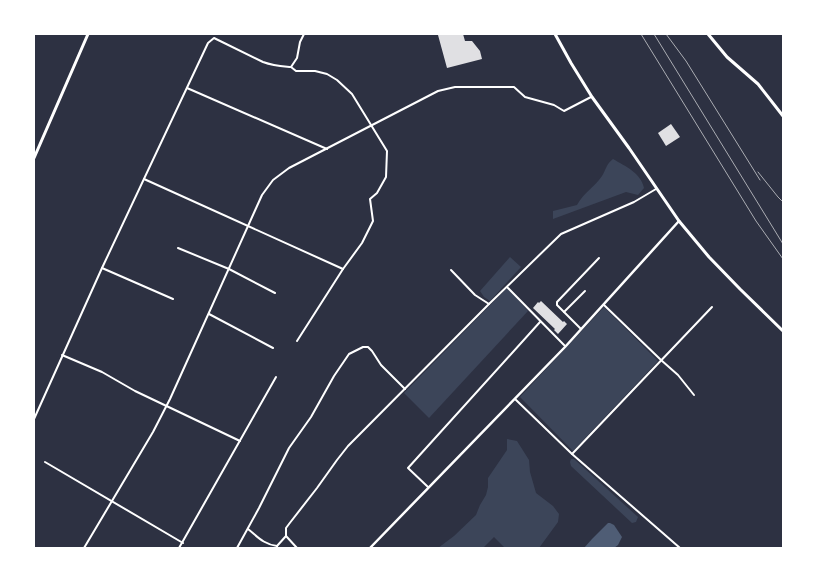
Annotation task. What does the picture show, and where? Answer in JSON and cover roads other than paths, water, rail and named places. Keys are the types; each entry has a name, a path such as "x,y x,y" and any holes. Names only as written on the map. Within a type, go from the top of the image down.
{"main road":[{"path":"34,158 88,34"},
{"path":"555,34 564,53 592,96 679,221 709,257 783,331"},
{"path":"708,34 727,58 758,84 783,116"}],"street":[{"path":"291,67 297,58 300,42 304,34"},
{"path":"34,419 102,268 208,43 214,38 263,62 279,67 291,67 296,71 327,74 337,80 352,94 387,151 386,177 378,193 370,199 373,221 362,243 297,341"},
{"path":"84,548 153,432 209,314 262,195 273,180 289,168 438,91 455,87 514,87 525,97 554,105 564,110 592,96"},
{"path":"187,88 327,149"},
{"path":"144,179 343,269"},
{"path":"248,529 262,541 277,547 286,536 286,528 348,446 561,234 634,202 656,189"},
{"path":"370,548 565,347 679,221"},
{"path":"178,248 229,269 275,293"},
{"path":"581,329 557,305 557,301 599,258"},
{"path":"102,268 173,299"},
{"path":"451,270 475,295 489,304"},
{"path":"507,287 565,347"},
{"path":"564,312 585,291"},
{"path":"604,305 678,375 694,395"},
{"path":"572,454 712,307"},
{"path":"209,314 273,348"},
{"path":"428,487 408,468 540,322"},
{"path":"237,548 260,508 289,448 311,417 349,354 363,347 368,347 381,365 405,389"},
{"path":"62,355 102,372 136,391 240,441"},
{"path":"179,548 276,377"},
{"path":"515,399 572,454 680,548"},
{"path":"45,462 183,543"},
{"path":"286,536 297,548"}],"railway":[{"path":"641,34 756,221 783,259"},
{"path":"654,34 783,244"},
{"path":"666,34 686,61 760,180"},
{"path":"758,172 783,202"}]}
